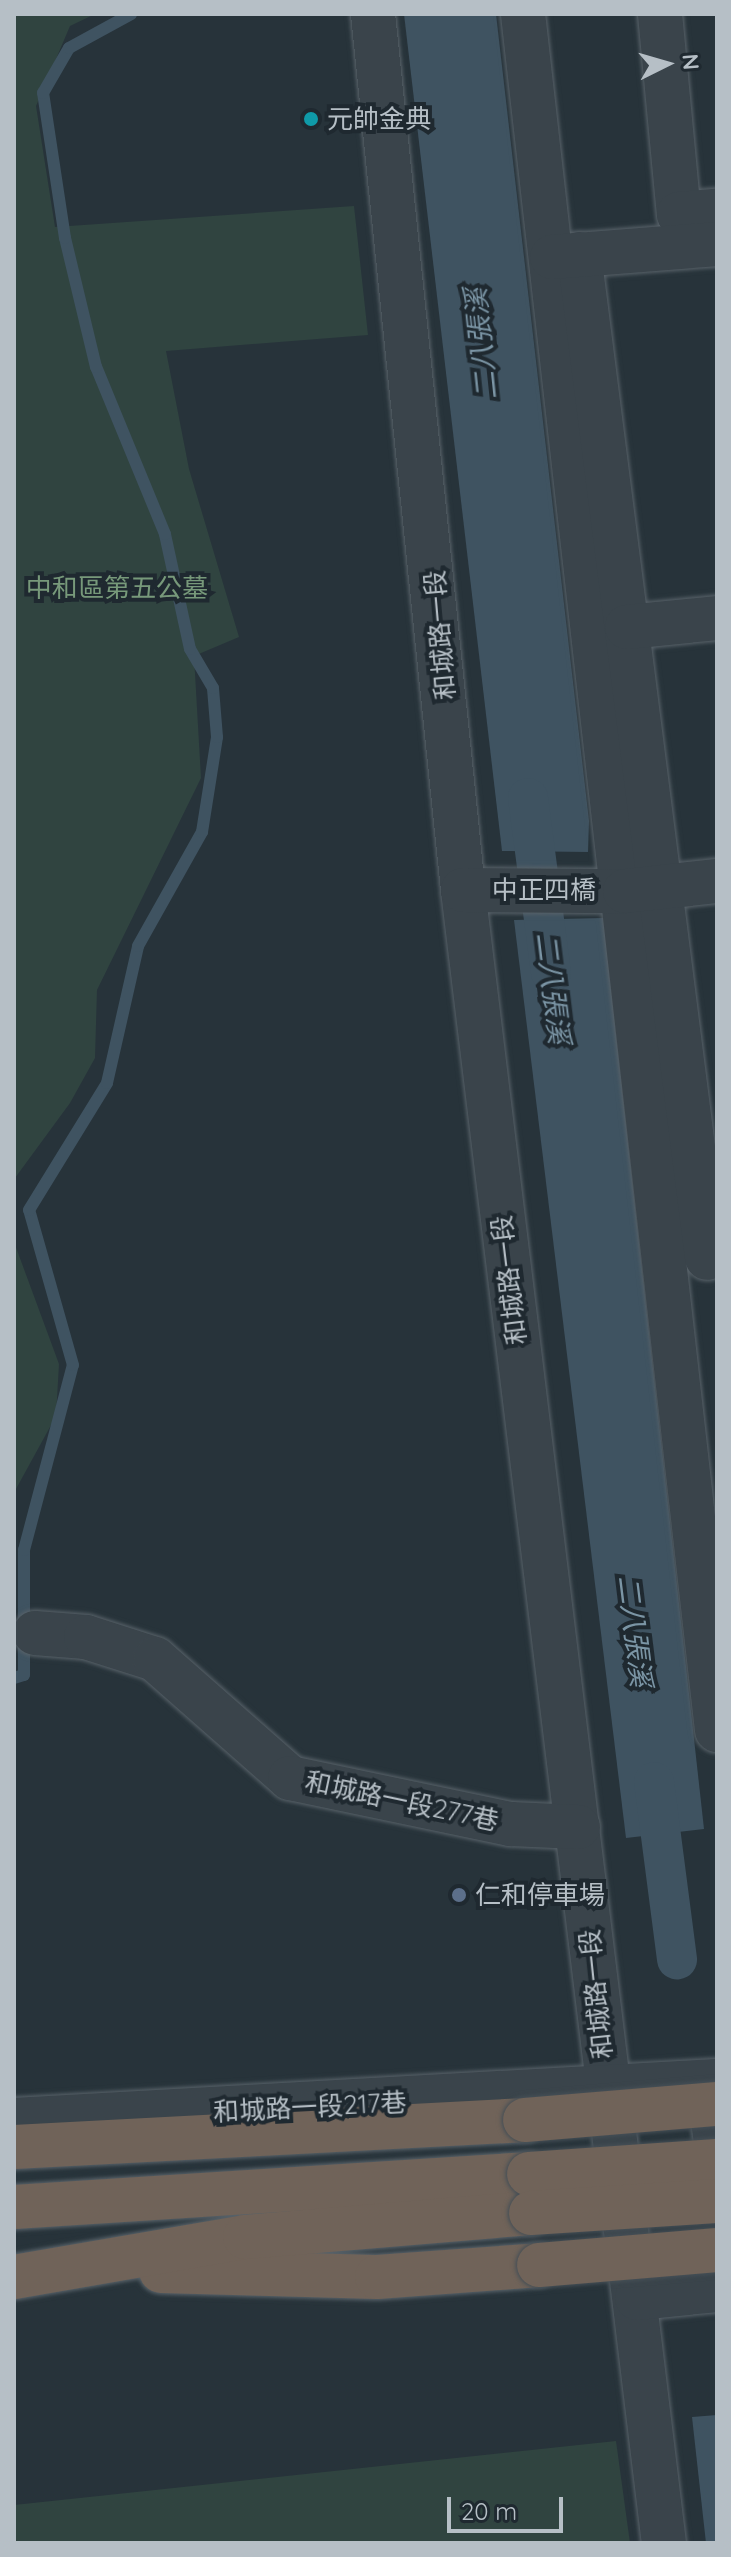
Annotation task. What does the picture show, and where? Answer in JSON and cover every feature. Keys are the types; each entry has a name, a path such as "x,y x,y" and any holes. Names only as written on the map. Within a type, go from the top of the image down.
{"highway":[{"path":"14,2147 525,2120 715,2085"},
{"path":"14,2207 717,2161"},
{"path":"14,2277 75,2269 245,2237 717,2201"},
{"path":"75,2269 377,2277 717,2250"}],"street":[{"name":"和城路一段","path":"373,14 463,890 578,1827 606,2090 637,2298 664,2543"},
{"path":"523,14 627,627 643,889 717,1730"},
{"path":"660,14 679,214 717,211"},
{"path":"565,256 717,244"},
{"path":"565,256 643,889 707,1258"},
{"path":"627,627 717,618"},
{"name":"中正四橋","path":"463,890 643,889 717,881"},
{"name":"和城路一段277巷","path":"35,1633 86,1637 155,1659 290,1778 511,1824 578,1827"},
{"path":"715,2085 717,2150"},
{"name":"和城路一段217巷","path":"14,2120 715,2085"},
{"path":"637,2298 717,2290"}],"green space":[{"name":"中和區第五公墓","path":"14,14 95,14 70,26 36,106 55,227 354,206 368,335 166,351 189,469 239,637 194,656 201,778 97,990 95,1058 70,1103 15,1178 14,1242"},
{"path":"14,1242 59,1364 56,1416 16,1489 14,1643"},
{"path":"616,2441 630,2543 14,2543 14,2505"}],"water":[{"path":"404,14 496,14 589,821 588,852 502,851"},
{"path":"603,918 704,1829 626,1838 514,920"},
{"path":"717,2415 717,2543 706,2543 692,2417"}],"waterway":[{"path":"14,1678 24,1675 24,1550 73,1365 29,1210 107,1083 138,946 202,832 217,737 213,688 190,649 165,534 96,367 65,238 43,93 69,48 131,14"},
{"name":"二八張溪","path":"528,798 551,972"},
{"name":"二八張溪","path":"654,1782 677,1960"}],"place":[{"name":"元帥金典","path":"311,119"},
{"name":"仁和停車場","path":"459,1895"}]}
